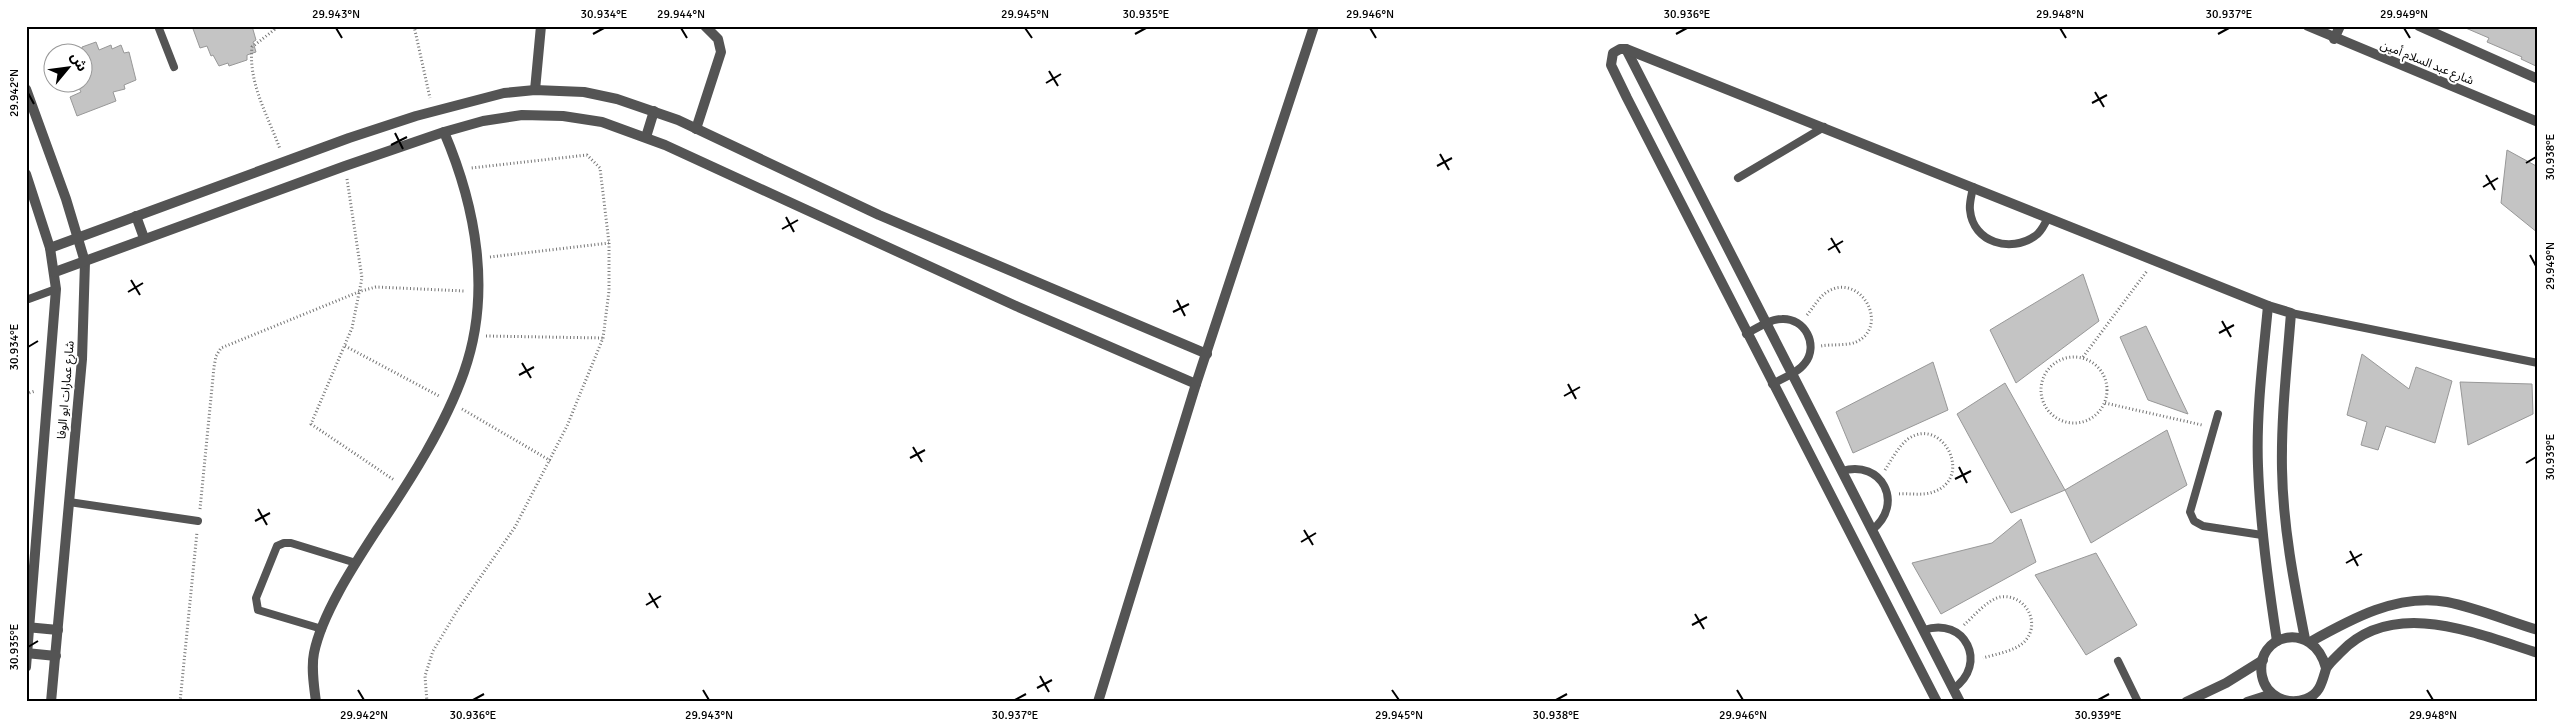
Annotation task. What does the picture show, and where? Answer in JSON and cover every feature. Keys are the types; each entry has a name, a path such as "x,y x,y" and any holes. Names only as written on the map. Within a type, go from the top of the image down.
{"street":[{"path":"535,90 541,26"},
{"path":"696,129 721,52 718,40 705,26"},
{"path":"1098,702 1196,384 1314,26"},
{"name":"شارع عبد السلام أمين","path":"2308,26 2334,39 2538,122"},
{"path":"2334,39 2340,26"},
{"path":"2418,26 2538,79"},
{"path":"1937,702 1746,334 1611,65 1613,54 1620,49 1626,49 2268,306 2291,313 2283,413 2282,470 2286,535 2308,640"},
{"path":"1626,49 1960,702"},
{"name":"شارع عمارات ابو الوفا","path":"26,89 79,238 85,262 82,359 51,702"},
{"path":"50,248 349,138 433,111 504,93 535,90 584,92 617,98 654,111 888,219 1207,354"},
{"path":"646,137 654,111"},
{"path":"55,272 344,166 444,132 483,121 522,115 563,116 602,122 646,137 1016,306 1196,384"},
{"path":"316,702 314,653 322,629 356,563 405,488 452,402 464,372 473,336 478,291 477,259 471,210 460,170 444,132"},
{"name":"شارع عمارات ابو الوفا","path":"26,174 50,248 56,289 26,667"},
{"path":"136,216 144,238"},
{"path":"2268,306 2258,414 2258,465 2262,534 2277,641"},
{"path":"2308,640 2393,604 2419,600 2446,602 2538,630"},
{"path":"2248,702 2275,697 2296,702 2313,698 2323,683 2326,668 2342,650 2362,636 2384,627 2407,622 2431,623 2538,654"},
{"path":"28,627 58,630"},
{"path":"2275,697 2262,678 2263,660 2268,649 2277,641 2296,637 2308,640 2318,649 2326,668"},
{"path":"27,653 56,656"},
{"path":"2186,702 2226,683 2263,660"}],"lane":[{"path":"158,26 174,67"},
{"path":"1738,178 1824,127"},
{"path":"1974,187 1970,211 1978,231 1996,244 2018,245 2037,236 2048,218"},
{"path":"26,300 56,289"},
{"path":"2291,313 2538,363"},
{"path":"1746,334 1783,319 1799,324 1810,338 1811,347 1805,363 1792,374 1772,384"},
{"path":"2218,414 2190,512 2194,522 2202,526 2262,534"},
{"path":"1842,471 1858,468 1866,470 1880,479 1887,494 1887,511 1883,519 1872,530"},
{"path":"69,502 198,521"},
{"path":"322,629 258,610 256,607 256,598 277,546 291,544 356,563"},
{"path":"1924,630 1940,627 1956,632 1968,645 1971,661 1966,678 1954,689"},
{"path":"2118,661 2138,702"}],"path":[{"path":"276,26 274,30 252,47 250,62 253,79 286,161"},
{"path":"414,26 433,111"},
{"path":"428,702 425,676 433,651 519,519 567,426 603,338 609,291 609,243 600,168 587,155 460,170"},
{"path":"344,166 362,278 361,291 352,328 311,424 405,488"},
{"path":"477,259 609,243"},
{"path":"2083,357 2155,260"},
{"path":"1799,324 1826,292 1839,287 1852,289 1864,296 1870,307 1871,321 1866,333 1856,342 1811,347"},
{"path":"180,702 214,367 216,356 221,348 361,291 376,288 478,291"},
{"path":"473,336 603,338"},
{"path":"2069,356 2083,357 2096,364 2105,375 2108,389 2105,403 2097,415 2085,422 2071,424 2058,420 2048,410 2041,398 2041,384 2046,371 2056,361 2069,356"},
{"path":"2105,403 2214,428"},
{"path":"1880,479 1899,447 1910,438 1924,434 1937,437 1948,446 1953,460 1952,474 1944,486 1932,493 1887,494"},
{"path":"1956,632 1988,603 1998,598 2010,597 2020,601 2028,609 2032,620 2031,631 2025,641 2016,647 1971,661"}],"building":[{"path":"192,26 252,26 256,40 253,42 256,52 247,55 247,60 229,66 228,63 219,66 213,55 211,56 207,46 200,48"},
{"path":"2461,26 2538,26 2538,67 2521,59 2522,57 2487,42 2489,38"},
{"path":"96,42 99,50 111,45 112,49 121,45 124,53 129,52 136,80 124,85 125,89 113,92 116,101 77,116 70,97 81,92 92,92 92,43"},
{"path":"2507,150 2538,167 2538,233 2501,203"},
{"path":"2083,274 2099,321 2016,383 1990,330"},
{"path":"2146,326 2188,414 2148,400 2120,337"},
{"path":"2362,354 2409,389 2416,367 2452,381 2435,443 2386,426 2378,450 2361,445 2367,422 2347,415"},
{"path":"1933,362 1948,410 1853,453 1836,412"},
{"path":"2460,382 2532,384 2533,414 2468,445"},
{"path":"2005,383 2065,490 2011,513 1957,414"},
{"path":"2167,430 2187,485 2091,543 2065,490"},
{"path":"2021,519 2036,562 1941,614 1912,563 1992,543"},
{"path":"2096,553 2137,625 2086,655 2035,575"}]}
